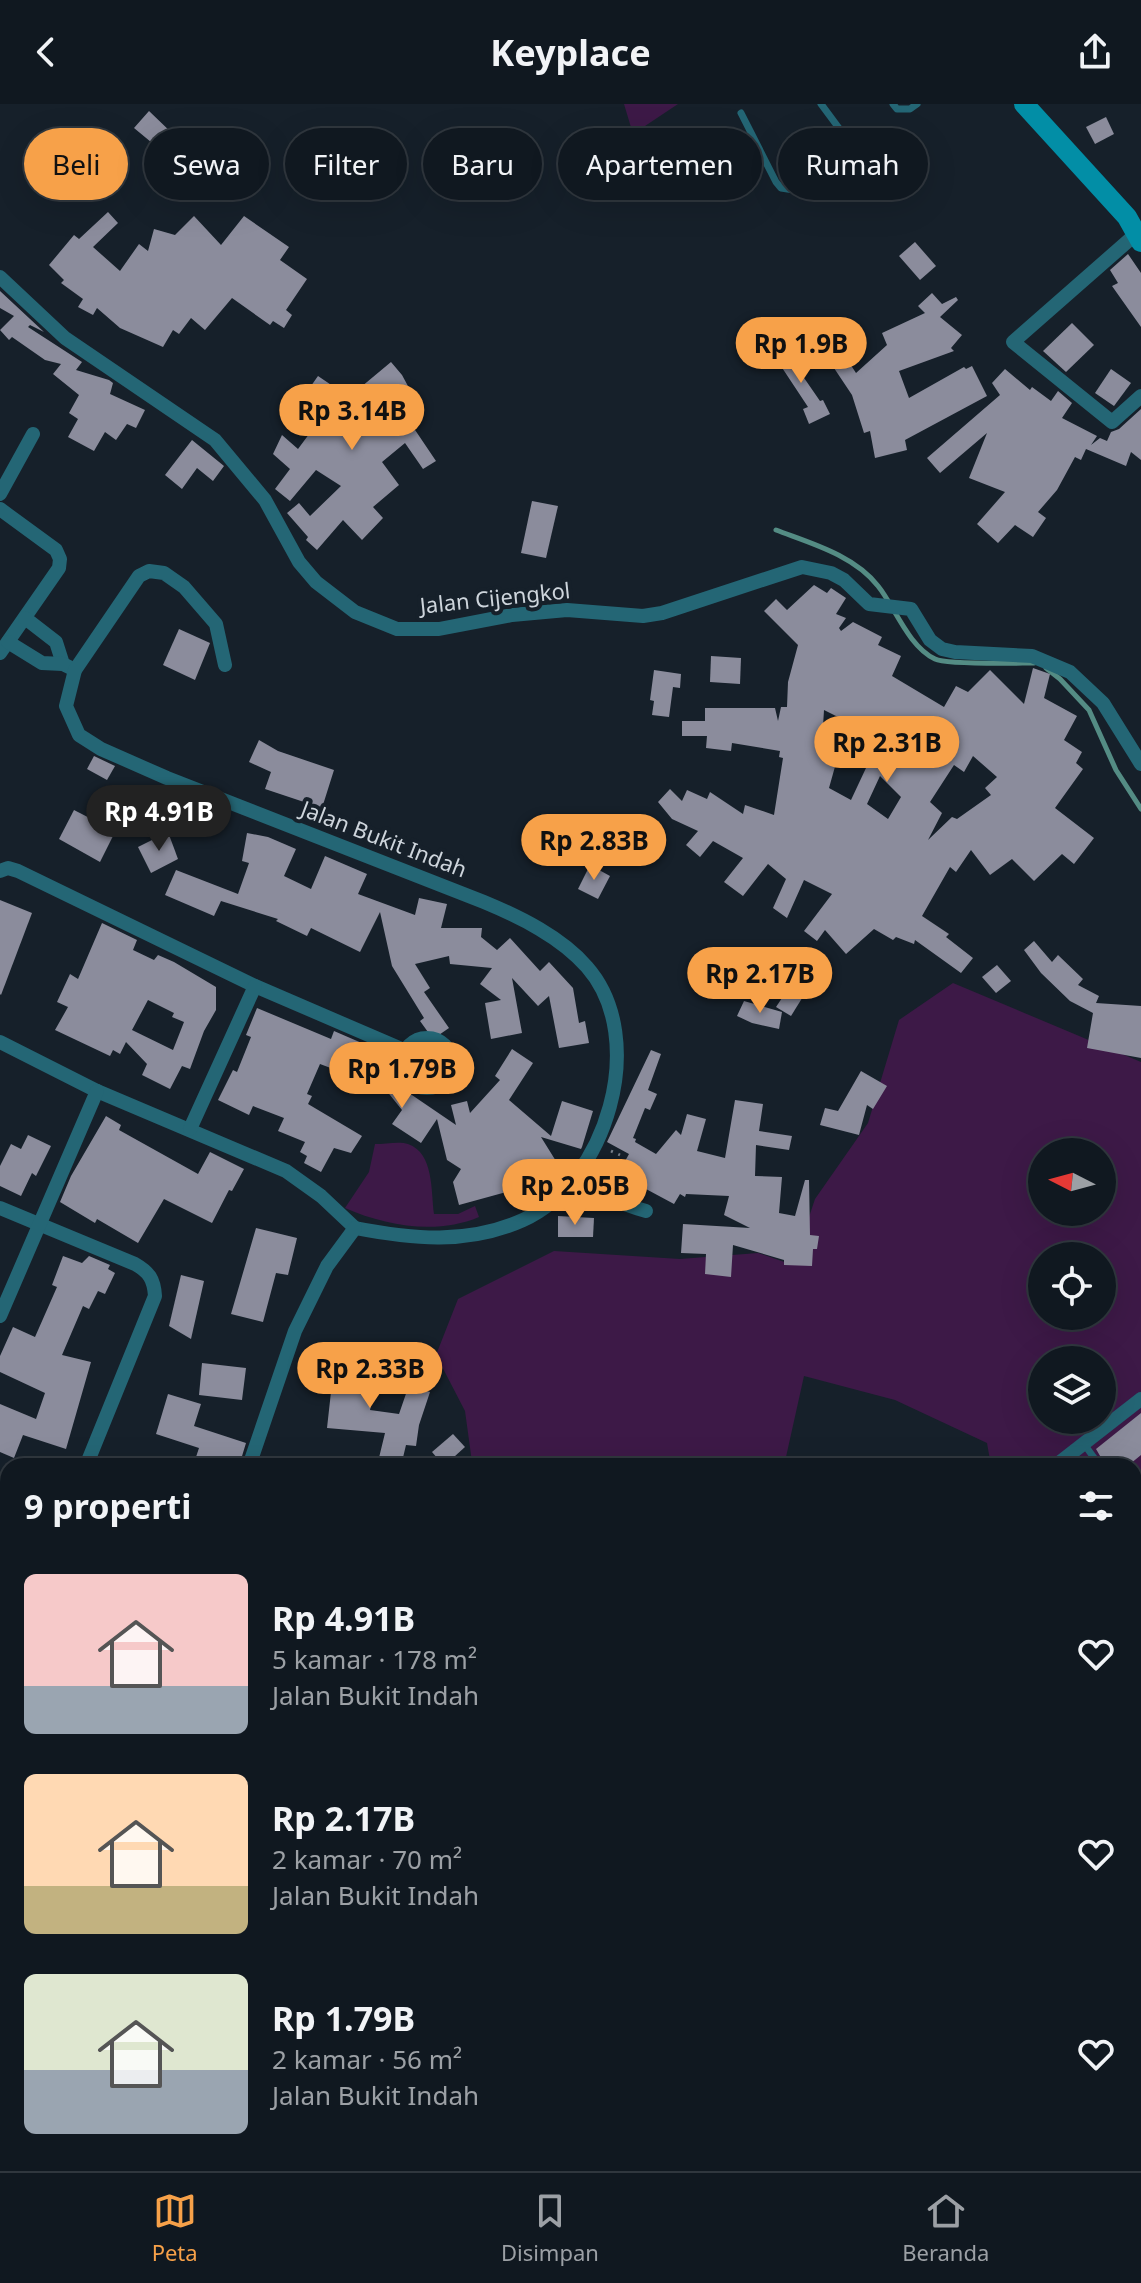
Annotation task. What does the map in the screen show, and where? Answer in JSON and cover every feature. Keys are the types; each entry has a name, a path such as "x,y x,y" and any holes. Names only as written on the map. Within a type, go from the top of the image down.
{"street":[{"path":"1024,104 1127,217 1139,238 1013,342 1112,422 1141,396"},
{"name":"Jalan Cijengkol","path":"0,277 65,338 215,440 265,500 299,562 316,582 355,612 397,629 439,629 512,615 567,610 643,616 662,613 802,567 831,573 844,580 869,604 911,609 930,640 942,649 1032,656 1070,672 1103,703 1141,764"},
{"path":"0,494 33,434"},
{"path":"0,509 56,550 60,559 59,568 4,648 42,663 69,667"},
{"path":"69,667 139,576 149,571 164,573 184,587 216,624 225,665"},
{"path":"25,618 56,642 69,667"},
{"name":"Jalan Bukit Indah","path":"69,667 66,706 70,719 79,735 101,749 507,912 565,948 587,967 600,987 616,1035 616,1072 611,1103 597,1144 579,1174 539,1211 523,1220 480,1234 459,1238 401,1237 355,1228"},
{"path":"0,871 8,868 255,986 406,1051"},
{"path":"190,1129 255,986"},
{"path":"0,1042 97,1091 286,1171 321,1196 355,1228 327,1266 295,1331 252,1458"},
{"path":"0,1316 97,1091"},
{"path":"579,1174 591,1187 621,1204 646,1211"},
{"path":"0,1208 135,1264 147,1271 154,1282 155,1296 89,1458"},
{"path":"1066,1458 1141,1399"}],"lane":[{"path":"741,113 776,182 781,188 794,190 845,159 847,139 821,104"},
{"path":"893,104 897,109 910,109 917,104"},
{"path":"1084,1444 1094,1458"}],"shaded area":[{"path":"624,104 678,104 642,128 631,128"},
{"path":"953,983 1141,1062 1141,1458 990,1458 987,1443 895,1400 804,1376 786,1458 471,1458 465,1411 436,1355 458,1299 554,1251 680,1259 758,1253 793,1265 815,1199 868,1123 899,1020"},
{"path":"427,1044 439,1046 443,1058 442,1071 428,1077 416,1071 411,1062 416,1050"},
{"path":"405,1143 423,1156 430,1174 434,1214 458,1214 475,1206 479,1217 446,1226 412,1226 377,1220 345,1208 369,1172 375,1144"}],"building":[{"path":"149,111 167,128 144,128 144,136 134,128"},
{"path":"1106,117 1114,134 1095,144 1086,127"},
{"path":"108,212 118,223 93,247 120,271 139,244 148,251 154,229 175,235 194,216 221,245 244,216 289,247 280,260 307,279 286,310 292,315 284,328 273,321 270,325 232,298 205,330 191,318 179,334 173,330 163,347 120,328 97,308 93,315 78,307 83,299 61,283 64,280 49,265 74,235 79,239"},
{"path":"915,242 936,266 920,280 899,256"},
{"path":"1128,254 1141,273 1141,327 1112,286 1118,283 1110,270"},
{"path":"0,291 44,332 30,325 28,327 82,362 76,370 109,380 113,383 110,394 145,410 136,428 127,424 116,440 105,432 94,451 68,437 78,419 69,413 79,395 53,374 61,364 45,360 12,337 9,340 0,330 14,316 0,308"},
{"path":"932,293 942,304 956,297 958,300 940,317 962,335 951,348 954,351 899,371 909,398 964,367 972,366 987,396 905,440 907,450 875,458 870,431 864,433 852,395 830,362 830,357 841,350 856,373 887,345 882,333 925,313 918,306"},
{"path":"1072,323 1094,345 1066,372 1043,351"},
{"path":"783,343 830,414 809,424 803,409 808,407 771,351"},
{"path":"391,362 402,375 423,414 409,421 436,461 423,469 405,443 382,462 399,485 373,507 383,518 362,540 343,520 317,550 287,513 299,503 310,516 341,486 316,470 290,501 275,489 290,469 273,454 282,435 298,449 321,418 299,403 318,376 349,397"},
{"path":"1005,369 1030,390 1032,387 1051,401 1058,391 1072,403 1062,418 1097,436 1091,445 1100,438 1107,441 1111,432 1119,429 1141,409 1141,460 1131,452 1126,466 1086,449 1081,460 1075,457 1057,490 1038,512 1046,518 1033,537 1015,525 998,543 977,524 1005,492 969,478 987,433 940,473 927,458 1000,395 992,383"},
{"path":"1111,369 1131,383 1114,406 1095,393"},
{"path":"192,440 224,466 213,481 197,468 182,489 165,475"},
{"path":"532,501 558,506 546,558 521,553"},
{"path":"814,585 827,593 831,588 846,598 836,614 846,618 839,628 841,631 853,622 882,637 878,645 901,656 892,676 944,707 956,686 968,692 990,670 1024,704 1033,668 1050,674 1044,698 1077,716 1064,740 1082,752 1076,763 1083,769 1055,808 1094,838 1074,864 1062,854 1034,881 1012,859 990,875 971,850 956,872 950,867 922,916 949,934 946,937 973,958 961,973 915,940 914,944 896,937 893,940 874,929 846,954 825,930 817,941 804,931 832,894 804,880 787,918 773,908 786,879 768,864 743,896 724,882 743,858 713,841 700,857 686,845 698,831 672,819 658,802 670,789 682,801 687,790 707,799 710,792 743,814 745,805 774,815 783,758 779,757 780,751 732,743 731,751 706,748 707,736 682,736 682,721 705,721 705,708 775,708 778,721 781,707 787,707 788,682 798,645 764,611 776,599 787,610","holes":["824,710 858,727 843,746 822,743","973,756 997,777 985,788 991,795 957,819 952,817 928,840 942,813 930,802 954,765 964,772","836,763 866,768 851,800 829,788","880,776 901,797 888,819 867,804"]},
{"path":"179,629 210,643 195,680 163,665"},
{"path":"711,656 741,658 740,684 710,682"},
{"path":"654,670 681,674 680,688 673,687 669,717 652,715 654,701 650,700"},
{"path":"259,740 278,751 334,770 322,808 265,789 271,772 249,762"},
{"path":"94,756 115,766 107,780 87,769"},
{"path":"189,797 221,810 212,832 180,819"},
{"path":"74,810 113,830 100,862 59,839"},
{"path":"168,832 178,859 151,873 138,847"},
{"path":"247,833 268,837 296,849 284,876 311,889 325,856 367,874 358,894 415,915 419,898 447,904 441,928 482,928 481,937 497,950 510,938 540,971 549,962 573,988 579,1023 585,1021 589,1043 559,1048 549,996 538,1006 512,978 522,1033 491,1039 485,1003 501,1000 480,984 492,968 450,964 449,956 415,964 430,988 424,992 449,1028 433,1039 420,1021 424,1018 392,966 380,912 360,952 311,928 307,936 276,921 278,919 221,901 214,916 165,895 176,870 238,894 249,863 242,861"},
{"path":"590,865 610,876 598,899 578,889"},
{"path":"0,900 32,913 1,995 0,994"},
{"path":"102,923 137,940 133,950 154,960 158,955 174,962 216,987 216,1010 204,1031 190,1069 182,1066 170,1089 142,1075 147,1064 126,1042 120,1054 113,1050 110,1056 55,1030 68,1007 57,1002 70,974 78,979","holes":["148,1000 174,1013 172,1017 184,1022 173,1050 132,1030"]},
{"path":"1034,941 1052,962 1058,955 1083,979 1078,985 1099,996 1096,1003 1141,1006 1141,1058 1087,1048 1093,1013 1070,1001 1041,973 1024,950"},
{"path":"793,953 807,966 795,978 782,965"},
{"path":"997,965 1011,981 996,993 982,977"},
{"path":"790,986 804,995 791,1016 776,1007"},
{"path":"744,1001 782,1012 779,1029 737,1016"},
{"path":"257,1008 331,1039 334,1031 401,1060 398,1069 415,1089 409,1093 456,1125 451,1105 467,1101 470,1113 500,1080 495,1076 512,1049 533,1063 509,1100 551,1136 562,1101 593,1111 582,1147 541,1137 564,1174 554,1185 517,1205 510,1191 459,1205 453,1182 461,1169 447,1160 437,1119 421,1143 392,1124 402,1110 386,1090 354,1070 352,1076 320,1064 307,1094 312,1096 308,1104 362,1136 351,1153 334,1148 321,1172 304,1163 307,1156 300,1152 305,1142 278,1131 284,1118 253,1106 249,1115 218,1100 233,1070 237,1072 251,1037 246,1035"},
{"path":"651,1050 661,1054 648,1090 657,1094 650,1110 645,1108 633,1138 635,1142 656,1154 676,1130 681,1135 687,1114 706,1119 697,1151 725,1158 735,1100 763,1104 759,1131 792,1136 789,1150 756,1145 755,1176 782,1177 779,1213 795,1216 805,1180 809,1180 810,1235 819,1236 817,1249 813,1249 812,1266 784,1265 784,1260 733,1245 731,1277 705,1274 706,1254 681,1253 683,1224 750,1228 724,1215 729,1196 686,1194 685,1197 680,1194 674,1204 618,1174 629,1154 607,1142"},
{"path":"861,1071 887,1086 873,1109 867,1105 859,1135 820,1125 825,1108 838,1111"},
{"path":"106,1116 121,1125 119,1130 198,1174 210,1152 244,1169 212,1223 164,1199 138,1243 60,1202 71,1176"},
{"path":"28,1135 51,1146 36,1176 32,1173 21,1196 0,1186 0,1166 11,1144 21,1149"},
{"path":"558,1216 594,1218 593,1237 558,1237"},
{"path":"256,1228 297,1238 288,1275 276,1273 263,1322 231,1314"},
{"path":"63,1256 82,1263 89,1256 110,1265 108,1269 115,1273 105,1294 98,1291 89,1309 83,1306 62,1355 91,1362 66,1449 23,1435 14,1458 0,1452 0,1404 36,1419 45,1393 0,1372 0,1356 13,1327 35,1337 57,1287 52,1285"},
{"path":"181,1275 204,1281 191,1339 169,1326"},
{"path":"320,1358 361,1377 362,1373 378,1376 370,1410 399,1414 409,1385 430,1392 416,1446 406,1445 403,1458 379,1458 385,1433 327,1428 331,1392 309,1382"},
{"path":"202,1363 246,1368 242,1400 199,1395"},
{"path":"168,1394 201,1404 194,1426 246,1443 241,1458 196,1458 199,1448 156,1434"},
{"path":"1141,1413 1141,1455 1137,1458 1101,1458 1096,1449"},
{"path":"453,1434 465,1447 453,1458 437,1458 432,1452"}],"waterway":[{"path":"776,530 831,551 857,566 878,586 917,645 935,659 967,663 1034,663"},
{"path":"1046,668 1089,710 1116,770 1141,809"}]}
